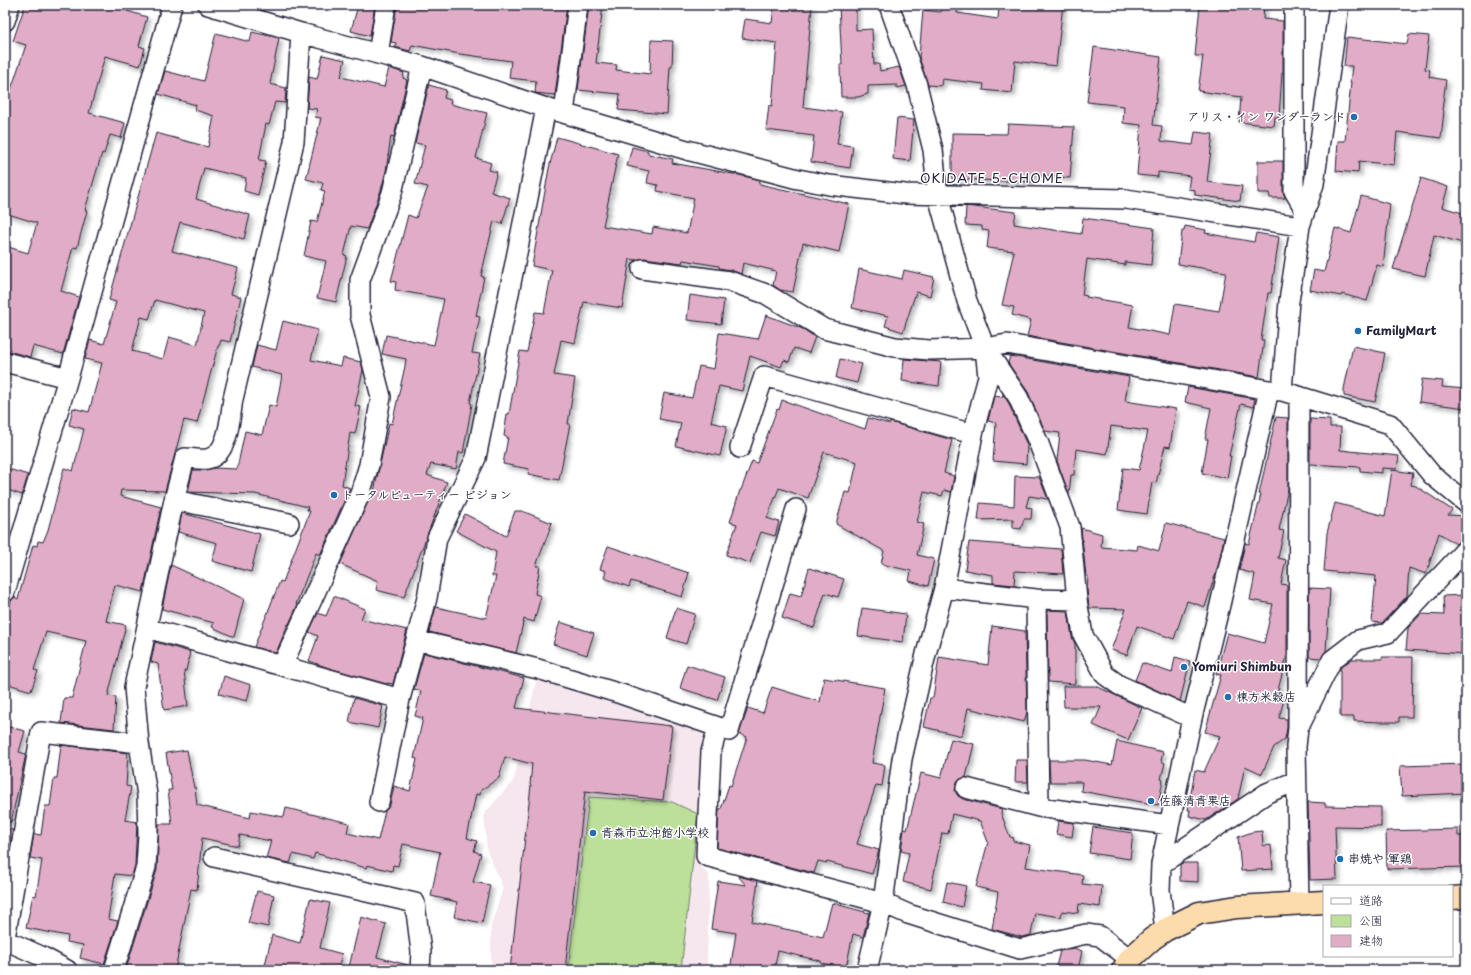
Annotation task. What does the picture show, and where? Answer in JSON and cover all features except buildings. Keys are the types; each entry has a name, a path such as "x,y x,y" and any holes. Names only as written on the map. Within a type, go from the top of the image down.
{"highway":[{"path":"1453,898 1466,897"},
{"path":"1126,964 1152,939 1165,930 1199,914 1237,907 1323,902"}],"street":[{"path":"5,21 10,5"},
{"path":"5,592 68,378 172,5"},
{"path":"208,5 251,12 301,33 422,66 555,110 687,150 784,176 829,185 905,194 938,196 1126,199 1302,218"},
{"path":"378,54 386,5"},
{"path":"379,802 400,699 427,598 437,538 476,458 578,5"},
{"path":"889,5 917,86 933,150 938,196 967,301 985,348 1018,397 1039,444 1070,527 1077,600 1083,635 1105,675 1119,685 1192,718"},
{"path":"1294,5 1294,191 1302,218"},
{"path":"1299,903 1296,781 1296,747 1298,728 1283,392 1289,301 1302,218 1314,184 1339,5"},
{"path":"114,970 146,867 148,834 147,795 139,743 134,687 174,500 185,458 208,459 219,452 226,442 233,399 294,142 301,33"},
{"path":"282,666 360,494 369,465 381,397 360,315 360,280 392,193 422,66"},
{"path":"642,269 729,281 766,294 824,329 895,347 929,350 985,348 1007,344 1283,392 1390,424 1432,475 1466,503"},
{"path":"866,970 883,903 902,759 926,654 944,588 973,434 988,377 985,348"},
{"path":"5,362 68,378"},
{"path":"740,448 764,376 973,434"},
{"path":"1165,930 1160,890 1161,864 1192,718 1220,605 1283,392"},
{"path":"174,500 289,523"},
{"path":"416,640 538,669 729,730 796,509"},
{"path":"1298,728 1332,660 1358,640 1388,633 1466,549"},
{"path":"944,588 1036,599 1077,600"},
{"path":"1036,599 1039,807"},
{"path":"147,628 400,699"},
{"path":"718,727 711,752 706,856 883,903 908,914 1020,949 1086,934 1100,936 1126,964"},
{"path":"67,970 40,963 5,939 42,732 139,743"},
{"path":"1161,864 1267,793 1296,781"},
{"path":"966,788 1039,807 1169,825"},
{"path":"214,857 415,903 422,952 420,970"}],"shaded area":[{"name":"青森市立沖館小学校","path":"537,676 704,728 700,866 709,875 707,970 491,970 491,926 503,888 487,851 484,814 514,780"}],"green space":[{"path":"589,797 672,802 698,814 681,970 568,970"}],"place":[{"name":"アリス・イン ワンダーランド","path":"1354,117"},
{"name":"FamilyMart","path":"1358,331"},
{"name":"トータルビューティー ビジョン","path":"334,495"},
{"name":"Yomiuri Shimbun","path":"1184,667"},
{"name":"棟方米穀店","path":"1228,697"},
{"name":"佐藤清青果店","path":"1151,801"},
{"name":"青森市立沖館小学校","path":"593,833"},
{"name":"串焼や 軍鶏","path":"1340,859"}],"district":[{"name":"OKIDATE 5-CHOME","path":"992,178"}]}
